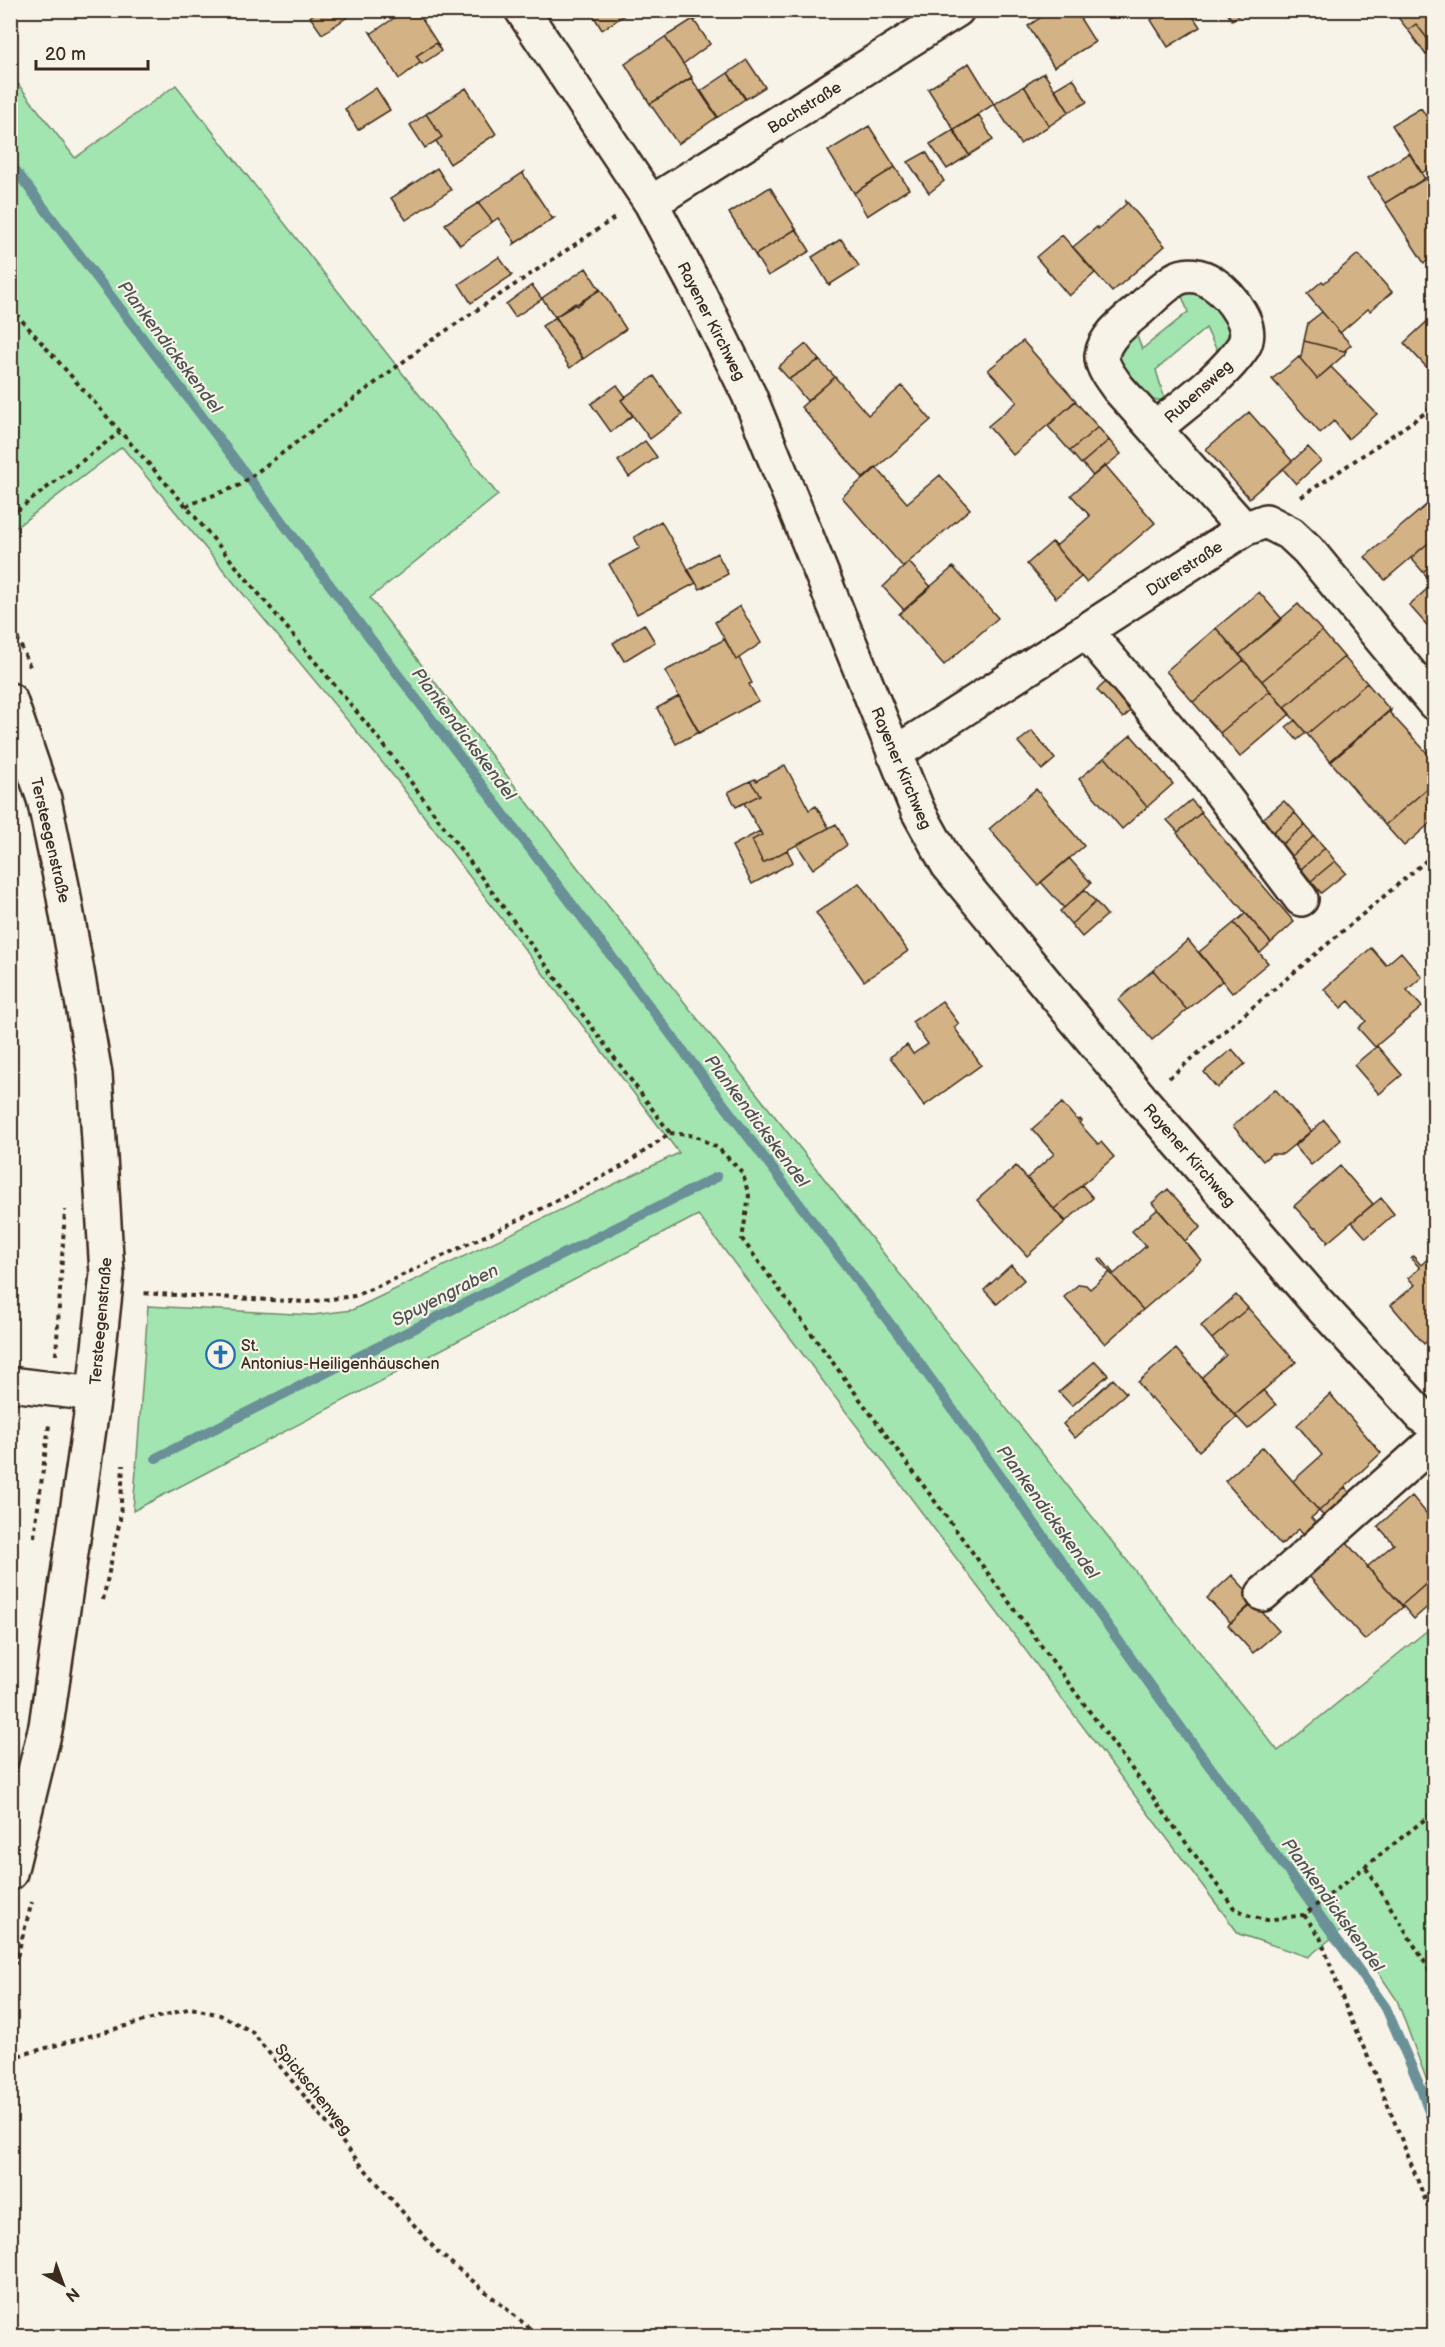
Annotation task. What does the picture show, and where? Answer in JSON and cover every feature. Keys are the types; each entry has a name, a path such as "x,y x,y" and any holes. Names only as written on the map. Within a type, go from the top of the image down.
{"street":[{"name":"Rayener Kirchweg","path":"522,10 649,199 700,295 749,395 918,811 948,865 1142,1100 1315,1300 1432,1422"},
{"name":"Bachstraße","path":"649,199 957,10"},
{"name":"Rubensweg","path":"1156,428 1228,366 1245,345 1247,324 1233,301 1212,281 1194,275 1175,279 1120,326 1106,344 1102,357 1107,372 1118,388 1156,428 1255,525"},
{"name":"Dürerstraße","path":"894,754 1255,525"},
{"path":"1255,525 1290,534 1308,550 1434,703"},
{"path":"1086,631 1203,769 1301,899"},
{"name":"Tersteegenstraße","path":"10,700 44,799 62,886 95,1074 107,1274 94,1394 46,1726 10,1873"},
{"path":"10,1384 94,1394"},
{"path":"1263,1594 1432,1422"}],"path":[{"path":"186,506 240,485 432,340 649,199"},
{"path":"10,307 186,506 380,740 670,1133"},
{"path":"1255,525 1434,407"},
{"path":"10,516 120,432"},
{"path":"1142,1100 1434,854"},
{"path":"105,1288 148,1295 307,1302 354,1296 533,1213 625,1165 670,1133 696,1136 718,1148 742,1172 749,1196 742,1239 1234,1908 1250,1916 1267,1920 1304,1916 1434,1812"},
{"path":"34,1543 35,1521 54,1388 65,1202"},
{"path":"1366,1868 1434,1977"},
{"path":"1304,1916 1320,1936 1348,2013 1376,2075 1434,2222"},
{"name":"Spickschenweg","path":"10,2058 191,2008 219,2015 251,2031 362,2166 438,2252 539,2337"}],"green space":[{"path":"11,75 75,158 176,85 498,495 370,598 578,868 1278,1751 1434,1625 1434,2100 1397,2000 1347,1926 1308,1957 1239,1934 698,1215 133,1511 148,1306 313,1315 352,1310 679,1153 395,778 122,447 11,531"},
{"path":"1195,287 1230,320 1227,344 1219,355 1206,328 1156,370 1165,400 1148,400 1121,383 1115,347 1133,326 1142,349 1188,312 1179,288"}],"building":[{"path":"319,10 346,10 349,16 322,34 310,17"},
{"path":"406,10 416,10 438,44 436,43 416,56 422,64 420,63 399,79 370,32 372,33"},
{"path":"590,10 632,10 602,30"},
{"path":"688,10 711,10 694,21"},
{"path":"1052,10 1075,10 1095,42 1054,67 1028,26"},
{"path":"1166,10 1189,10 1200,27 1168,47 1151,20"},
{"path":"1225,10 1247,10 1232,20"},
{"path":"1403,10 1434,10 1434,47 1416,24 1408,30 1396,15"},
{"path":"693,19 710,44 683,64 665,37"},
{"path":"1416,24 1434,47 1426,55 1408,30"},
{"path":"665,37 692,77 650,104 625,64"},
{"path":"436,43 441,51 422,64 416,56"},
{"path":"747,60 765,87 746,99 728,73"},
{"path":"969,63 994,104 954,130 928,89"},
{"path":"728,73 745,99 718,117 701,91"},
{"path":"1044,73 1069,112 1049,126 1024,86"},
{"path":"691,78 717,117 678,144 650,104"},
{"path":"1073,78 1087,102 1069,112 1055,89"},
{"path":"1024,86 1049,126 1020,144 994,104"},
{"path":"376,88 390,110 358,130 345,109"},
{"path":"466,88 496,134 450,164 436,141 442,137 426,114"},
{"path":"1421,108 1434,129 1434,165 1422,173 1392,125"},
{"path":"426,114 442,137 425,148 410,125"},
{"path":"979,115 993,140 969,155 954,130"},
{"path":"869,126 895,167 854,193 828,151"},
{"path":"953,130 969,155 947,169 930,144"},
{"path":"926,152 944,181 929,193 908,162"},
{"path":"1409,153 1425,179 1385,203 1368,178"},
{"path":"895,167 909,189 867,216 854,193"},
{"path":"437,168 451,190 406,220 391,198"},
{"path":"524,172 523,174 554,218 514,244 515,242 498,218 491,223 492,221 478,203"},
{"path":"1427,177 1434,190 1434,257 1424,263 1385,203"},
{"path":"770,187 796,229 755,255 729,213"},
{"path":"1126,201 1165,246 1112,292 1073,247 1097,227 1098,229 1126,204"},
{"path":"478,203 492,221 460,245 445,224"},
{"path":"796,229 810,251 768,276 755,255"},
{"path":"1062,235 1095,273 1069,296 1036,257"},
{"path":"841,239 859,266 829,285 812,257"},
{"path":"1358,254 1392,292 1340,333 1307,294 1322,281 1324,283"},
{"path":"499,257 512,275 471,303 459,284"},
{"path":"586,268 600,290 555,317 542,298"},
{"path":"532,285 542,299 515,317 506,304"},
{"path":"600,289 626,329 583,359 555,317 575,303 577,306"},
{"path":"1322,312 1351,345 1344,351 1304,341 1308,323"},
{"path":"1434,315 1434,375 1404,343"},
{"path":"556,317 583,358 570,368 542,326"},
{"path":"1023,341 1076,401 1013,455 988,426 1017,402 988,370"},
{"path":"1304,341 1346,351 1317,379 1299,357 1301,357"},
{"path":"806,344 819,360 789,379 778,367"},
{"path":"1299,357 1317,379 1331,367 1377,414 1348,439 1334,421 1320,433 1272,379"},
{"path":"819,360 835,377 807,401 789,379"},
{"path":"654,376 682,415 650,439 621,400"},
{"path":"835,377 868,415 902,386 931,420 864,479 801,407"},
{"path":"617,385 626,397 621,400 633,415 611,432 591,404"},
{"path":"1075,401 1098,427 1070,451 1048,426"},
{"path":"1249,412 1292,461 1249,498 1206,449"},
{"path":"1098,427 1109,440 1081,464 1070,451"},
{"path":"1109,440 1121,454 1093,476 1082,463"},
{"path":"645,441 657,457 629,477 618,461"},
{"path":"1308,447 1321,461 1296,484 1283,469"},
{"path":"1105,465 1155,523 1086,582 1052,542 1057,545 1090,516 1071,495"},
{"path":"876,467 907,503 940,475 970,509 903,567 842,497"},
{"path":"1431,501 1434,505 1434,538 1385,580 1365,557"},
{"path":"661,521 696,583 637,614 609,564 640,548 634,537"},
{"path":"1434,538 1434,562 1423,572 1411,558"},
{"path":"1052,542 1081,577 1056,598 1027,564"},
{"path":"717,553 728,574 700,589 687,570"},
{"path":"909,562 931,587 904,610 883,587"},
{"path":"1434,562 1434,583 1433,584 1423,572"},
{"path":"953,567 998,618 944,665 899,614"},
{"path":"1434,583 1434,633 1409,605"},
{"path":"1259,592 1282,619 1239,655 1216,628"},
{"path":"1298,604 1322,631 1262,681 1239,655"},
{"path":"740,606 761,643 736,660 715,622"},
{"path":"644,624 655,642 624,661 613,643"},
{"path":"1216,628 1244,660 1193,702 1166,671"},
{"path":"1322,631 1344,657 1284,708 1262,681"},
{"path":"725,639 736,660 739,658 758,701 699,733 665,671"},
{"path":"1344,657 1367,683 1307,734 1284,708"},
{"path":"1244,660 1270,691 1220,733 1193,702"},
{"path":"1110,678 1136,706 1123,718 1097,690"},
{"path":"1367,683 1390,710 1330,761 1307,734"},
{"path":"1270,691 1290,714 1240,757 1220,733"},
{"path":"679,696 699,732 676,744 657,708"},
{"path":"1391,710 1390,713 1430,756 1434,764 1434,783 1385,825 1331,762"},
{"path":"1295,720 1306,733 1297,740 1286,727"},
{"path":"1032,731 1055,759 1042,770 1018,742"},
{"path":"1131,735 1173,784 1147,807 1105,757"},
{"path":"1105,757 1147,807 1122,829 1079,779"},
{"path":"785,765 809,810 816,806 829,828 763,863 752,840 762,835 744,803 760,795 750,781 755,779 756,781"},
{"path":"750,781 760,795 736,807 728,792"},
{"path":"1434,783 1434,820 1404,846 1385,825"},
{"path":"1036,789 1084,846 1038,885 989,829"},
{"path":"1191,800 1202,812 1178,832 1167,820"},
{"path":"1284,801 1295,813 1271,834 1260,821"},
{"path":"1201,813 1294,922 1271,943 1177,833"},
{"path":"1295,813 1305,825 1281,845 1271,834"},
{"path":"836,824 847,845 813,869 797,845"},
{"path":"1305,825 1314,836 1291,857 1281,845"},
{"path":"760,831 762,835 752,840 763,863 787,850 793,862 752,884 732,846"},
{"path":"1314,836 1325,848 1301,869 1291,857"},
{"path":"1325,848 1335,861 1311,881 1301,869"},
{"path":"1069,858 1091,883 1064,908 1041,882"},
{"path":"1335,861 1346,873 1321,893 1311,881"},
{"path":"859,883 908,951 864,981 816,913"},
{"path":"1085,890 1096,902 1071,924 1060,911"},
{"path":"1096,902 1107,915 1082,937 1071,924"},
{"path":"1246,913 1271,943 1260,953 1234,923"},
{"path":"1234,923 1268,963 1232,993 1199,952"},
{"path":"1188,940 1222,981 1187,1010 1153,970"},
{"path":"1371,948 1386,965 1401,952 1422,977 1407,990 1422,1007 1375,1047 1358,1028 1366,1021 1349,1001 1341,1008 1324,989"},
{"path":"1153,970 1187,1010 1152,1040 1118,1000"},
{"path":"942,1001 959,1024 954,1027 981,1065 924,1106 890,1057 907,1045 913,1054 928,1044 912,1022"},
{"path":"1377,1046 1402,1075 1379,1094 1354,1065"},
{"path":"1232,1049 1245,1064 1217,1088 1204,1072"},
{"path":"1275,1089 1311,1131 1283,1154 1271,1154 1263,1161 1233,1126"},
{"path":"1062,1103 1078,1121 1080,1119 1082,1121 1079,1123 1098,1144 1101,1142 1114,1157 1054,1209 1027,1178 1054,1154 1032,1129"},
{"path":"1324,1120 1341,1140 1311,1165 1295,1146"},
{"path":"1016,1166 1065,1222 1027,1256 977,1200"},
{"path":"1340,1166 1373,1204 1327,1243 1316,1227 1314,1228 1294,1206"},
{"path":"1082,1185 1093,1198 1066,1221 1054,1209"},
{"path":"1168,1189 1201,1227 1185,1241 1152,1203"},
{"path":"1381,1198 1394,1214 1366,1238 1352,1222"},
{"path":"1158,1209 1201,1260 1143,1310 1099,1260 1101,1258 1114,1274 1146,1246 1132,1231"},
{"path":"1434,1253 1434,1335 1424,1344 1391,1305 1415,1285 1408,1278 1420,1268 1411,1258 1413,1256 1421,1265"},
{"path":"1011,1265 1024,1280 997,1304 984,1290"},
{"path":"1110,1272 1143,1310 1105,1344 1064,1297 1079,1284 1086,1285 1090,1289"},
{"path":"1236,1295 1248,1308 1212,1339 1201,1326"},
{"path":"1248,1308 1296,1362 1235,1415 1201,1378 1226,1355 1212,1339"},
{"path":"1176,1349 1237,1417 1199,1451 1151,1397 1150,1399 1138,1382"},
{"path":"1095,1361 1108,1375 1072,1406 1059,1392"},
{"path":"1113,1379 1126,1393 1075,1438 1063,1424"},
{"path":"1263,1390 1276,1405 1248,1429 1235,1415"},
{"path":"1330,1394 1381,1453 1319,1511 1293,1481 1322,1455 1297,1425"},
{"path":"1263,1447 1319,1511 1311,1518 1317,1524 1305,1535 1299,1529 1281,1545 1225,1481"},
{"path":"1345,1487 1357,1501 1331,1524 1319,1511"},
{"path":"1412,1496 1427,1514 1430,1512 1434,1518 1434,1577 1402,1605 1367,1567 1394,1544 1378,1526"},
{"path":"1347,1543 1403,1607 1365,1640 1309,1576"},
{"path":"1232,1575 1255,1600 1231,1623 1207,1598"},
{"path":"1428,1582 1434,1589 1434,1601 1414,1619 1402,1605"},
{"path":"1254,1603 1279,1631 1253,1653 1228,1625"}],"waterway":[{"name":"Plankendickskendel","path":"10,163 910,1350 1184,1732 1386,2008 1422,2091 1434,2127"},
{"name":"Spuyengraben","path":"156,1458 717,1177"}],"place":[{"name":"St. Antonius-Heiligenhäuschen","path":"220,1354"}]}
